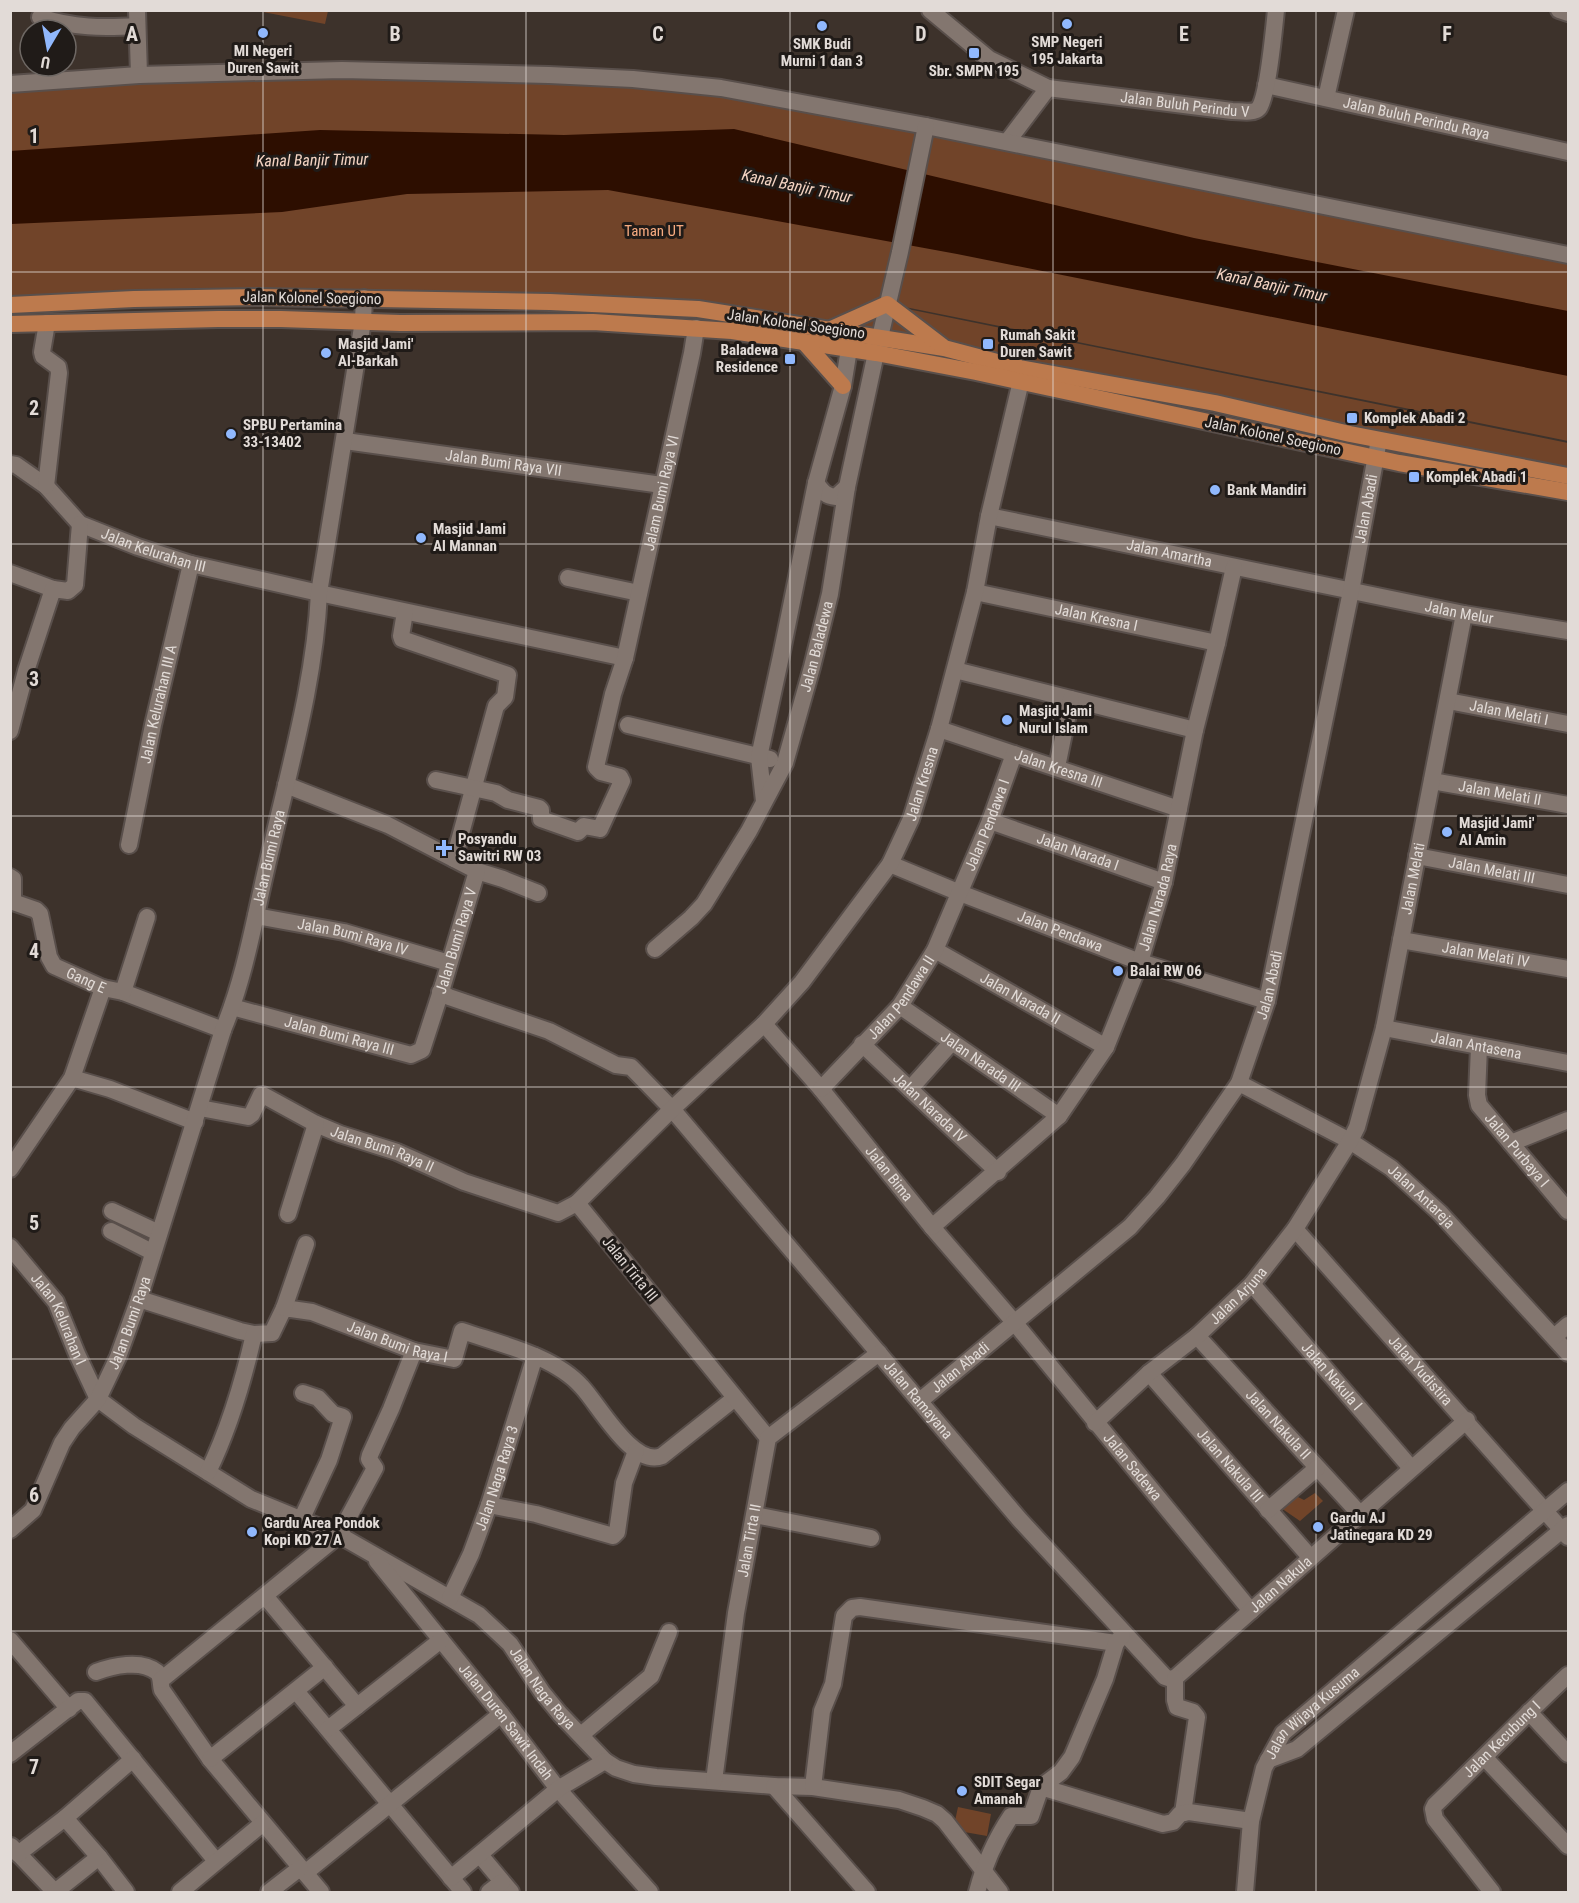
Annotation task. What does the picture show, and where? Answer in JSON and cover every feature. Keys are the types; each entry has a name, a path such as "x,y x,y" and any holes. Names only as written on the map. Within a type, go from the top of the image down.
{"main road":[{"name":"Jalan Kolonel Soegiono","path":"10,305 134,299 259,297 550,302 698,309 856,333 878,345 1021,381 1375,458 1569,492"},
{"path":"828,330 888,301 944,348"},
{"name":"Jalan Kolonel Soegiono","path":"10,324 218,319 593,322 696,328 849,349 878,345 944,348 1020,368 1215,403 1379,440 1569,476"},
{"path":"804,342 843,386"}],"street":[{"name":"Jalan Buluh Perindu V","path":"930,10 989,59 1048,88 1249,112 1259,107 1266,84 1276,10"},
{"path":"1326,98 1346,10"},
{"path":"1558,10 1569,13"},
{"path":"40,17 63,25 93,28 137,18 139,75"},
{"path":"10,84 139,75 342,70 549,75 633,79 721,88 925,129 1007,142 1569,255"},
{"name":"Jalan Buluh Perindu Raya","path":"1266,84 1569,152"},
{"path":"1007,142 1048,88"},
{"name":"Jalan Baladewa","path":"655,949 704,904 727,869 785,763 830,594 847,487 925,129"},
{"name":"Jalan Bumi Raya","path":"10,1530 33,1510 62,1443 98,1399 118,1357 139,1299 232,1007 302,720 318,620 319,593 363,321 363,298"},
{"path":"46,486 59,373 58,368 43,356 42,352 47,323"},
{"name":"Jalam Bumi Raya VI","path":"472,788 496,793 508,800 539,808 541,819 578,832 584,826 600,830 608,814 621,780 618,776 598,771 596,767 613,694 625,658 696,328"},
{"name":"Jalan Baladewa","path":"764,801 759,757 816,483 843,386 849,349 856,333"},
{"name":"Jalan Kresna","path":"672,1109 764,1024 802,982 890,864 911,819 939,729 975,592 988,516 1021,381"},
{"name":"Jalan Abadi","path":"921,1400 1130,1227 1183,1164 1239,1083 1267,1000 1351,591 1379,440"},
{"name":"Jalan Bumi Raya VII","path":"345,441 662,485"},
{"name":"Jalan Kelurahan III","path":"10,464 16,465 46,486 81,524 138,547 191,564 319,593"},
{"path":"816,483 824,494 836,497 847,487"},
{"name":"Jalan Amartha","path":"988,516 1351,591"},
{"path":"10,573 53,589 68,591 75,585 81,524"},
{"name":"Jalan Kelurahan III A","path":"129,845 153,725 191,564"},
{"name":"Jalan Narada Raya","path":"932,1227 998,1172 1059,1116 1106,1047 1140,962 1164,882 1195,730 1234,567"},
{"path":"568,578 639,594"},
{"path":"10,731 26,671 53,589"},
{"name":"Jalan Melur","path":"1351,591 1464,614 1569,631"},
{"name":"Jalan Kresna I","path":"975,592 1217,643"},
{"path":"319,593 625,658"},
{"path":"405,612 401,636 405,641 508,675 505,697 496,706 454,859"},
{"name":"Jalan Melati","path":"1350,1141 1357,1127 1384,1028 1464,614"},
{"path":"955,670 1195,730"},
{"path":"1057,767 1071,699"},
{"name":"Jalan Melati I","path":"1448,701 1569,724"},
{"path":"628,724 785,763"},
{"name":"Jalan Kresna III","path":"939,729 1179,809"},
{"name":"Jalan Pendawa I","path":"960,893 990,821 1014,754"},
{"path":"436,780 472,788"},
{"name":"Jalan Melati II","path":"1432,781 1569,805"},
{"name":"Jalan Bumi Raya V","path":"286,785 388,825 477,871 440,992 549,1031 616,1065 631,1068 672,1109"},
{"name":"Jalan Narada I","path":"990,821 1164,882"},
{"name":"Jalan Melati III","path":"1417,856 1569,885"},
{"name":"Jalan Pendawa","path":"890,864 1140,962 1267,1000"},
{"path":"477,871 538,893"},
{"name":"Gang E","path":"10,877 13,879 13,902 36,910 40,914 49,957 54,966 103,988 123,992 223,1030"},
{"name":"Jalan Pendawa II","path":"821,1089 900,1006 935,950 960,893"},
{"name":"Jalan Bumi Raya IV","path":"256,916 344,932 448,963"},
{"path":"123,992 147,917"},
{"name":"Jalan Melati IV","path":"1401,940 1569,969"},
{"name":"Jalan Narada II","path":"935,950 1106,1047"},
{"path":"10,1169 72,1078 103,988"},
{"name":"Jalan Bumi Raya III","path":"232,1007 411,1055 422,1050 440,992"},
{"name":"Jalan Narada III","path":"900,1006 1059,1116"},
{"name":"Jalan Bima","path":"764,1024 821,1089 932,1227 1014,1322"},
{"name":"Jalan Antasena","path":"1384,1028 1569,1063"},
{"path":"910,1089 951,1042"},
{"name":"Jalan Narada IV","path":"862,1044 998,1172"},
{"name":"Jalan Purbaya I","path":"1479,1047 1477,1095 1479,1105 1569,1211"},
{"path":"72,1078 198,1115"},
{"name":"Jalan Antareja","path":"1239,1083 1350,1141 1391,1168 1440,1213 1569,1353"},
{"name":"Jalan Bumi Raya II","path":"198,1115 248,1117 263,1095 316,1124 397,1152 464,1182 558,1213 577,1203"},
{"path":"577,1203 672,1109"},
{"name":"Jalan Ramayana","path":"672,1109 921,1400 1120,1638 1165,1677 1175,1678"},
{"path":"1511,1143 1569,1120"},
{"path":"288,1214 316,1124"},
{"name":"Jalan Arjuna","path":"1095,1423 1149,1373 1197,1336 1252,1284 1295,1229 1350,1141"},
{"name":"Jalan Tirta III","path":"577,1203 768,1438"},
{"path":"112,1211 159,1233"},
{"name":"Jalan Yudistira","path":"1295,1229 1467,1420 1545,1511 1567,1531"},
{"path":"111,1231 153,1252"},
{"path":"139,1299 240,1331 254,1334 272,1333 284,1308 306,1244"},
{"name":"Jalan Kelurahan I","path":"10,1247 56,1302 98,1399"},
{"name":"Jalan Nakula I","path":"1252,1284 1411,1468"},
{"name":"Jalan Bumi Raya I","path":"284,1308 321,1315 414,1351 454,1359 462,1331 535,1356 571,1376 582,1386 611,1424 636,1451"},
{"name":"Jalan Sadewa","path":"1014,1322 1251,1611"},
{"path":"1554,1337 1569,1324"},
{"path":"208,1472 225,1437 247,1366 254,1334"},
{"name":"Jalan Nakula II","path":"1197,1336 1359,1514"},
{"path":"161,1680 339,1535 375,1468 369,1459 370,1455 414,1351"},
{"path":"768,1438 879,1353"},
{"name":"Jalan Naga Raya 3","path":"450,1598 471,1554 489,1505 535,1356"},
{"name":"Jalan Nakula III","path":"1149,1373 1310,1557"},
{"path":"301,1520 329,1460 343,1417 333,1414 318,1398 303,1393"},
{"path":"489,1505 536,1514 614,1536 617,1530 624,1483 636,1451 652,1458 662,1456 735,1398"},
{"name":"Jalan Naga Raya","path":"98,1399 134,1426 251,1500 339,1535 479,1614 510,1644 542,1692 580,1735 616,1768 634,1774 774,1786 813,1787 899,1800 937,1814 945,1821 1000,1893"},
{"name":"Jalan Nakula","path":"1175,1678 1467,1420"},
{"name":"Jalan Tirta II","path":"714,1781 736,1613 768,1438"},
{"path":"1268,1510 1317,1468"},
{"name":"Jalan Wijaya Kusuma","path":"1268,1760 1284,1733 1569,1491"},
{"path":"755,1515 871,1538"},
{"name":"Jalan Wijaya Kusuma","path":"1268,1760 1297,1749 1567,1531"},
{"name":"Jalan Duren Sawit Indah","path":"369,1551 501,1714 558,1789 644,1891"},
{"path":"265,1596 357,1706"},
{"path":"813,1787 822,1711 833,1684 844,1617 852,1608 860,1607 1120,1638 1105,1680 1072,1757 1061,1772 1041,1787 1031,1816 1011,1816 999,1833 977,1893"},
{"path":"580,1735 651,1676 669,1632"},
{"path":"10,1640 73,1705"},
{"path":"327,1729 441,1640"},
{"path":"96,1672 124,1664 156,1672 161,1680 162,1690 210,1759 321,1893"},
{"path":"210,1759 325,1667"},
{"name":"Jalan Kecubung I","path":"1492,1893 1435,1819 1433,1809 1528,1712 1569,1675"},
{"path":"1175,1678 1177,1707 1195,1713 1197,1717 1183,1813"},
{"path":"297,1691 463,1893"},
{"path":"10,1754 73,1705 85,1701 216,1861"},
{"path":"1528,1712 1569,1754"},
{"path":"269,1893 389,1804 501,1714"},
{"path":"1485,1758 1569,1846"},
{"path":"99,1857 55,1893 14,1849 65,1818 133,1760"},
{"path":"1245,1893 1251,1821 1268,1760"},
{"path":"450,1878 558,1789 606,1761"},
{"path":"774,1786 867,1893"},
{"path":"1041,1787 1163,1824 1173,1822 1183,1813 1189,1812 1251,1821"},
{"path":"65,1818 126,1893"},
{"path":"180,1893 263,1823"},
{"path":"480,1855 501,1889"}],"green space":[{"path":"253,10 328,10 328,11 325,24"},
{"name":"Taman UT","path":"139,75 664,83 1568,255 1568,441 888,305 1568,443 1568,476 856,333 550,302 11,305 11,84"},
{"path":"1315,1493 1323,1501 1300,1521 1281,1508 1294,1495 1304,1500"},
{"path":"958,1807 991,1814 987,1836 953,1830"}],"water":[{"name":"Kanal Banjir Timur","path":"734,129 1194,238 1568,311 1568,376 957,254 608,190 407,194 282,212 11,224 10,151 320,130 564,135"}],"place":[{"name":"SMP Negeri 195 Jakarta","path":"1067,24"},
{"name":"SMK Budi Murni 1 dan 3","path":"822,26"},
{"name":"MI Negeri Duren Sawit","path":"263,33"},
{"name":"Sbr. SMPN 195","path":"974,53"},
{"name":"Rumah Sakit Duren Sawit","path":"988,344"},
{"name":"Masjid Jami' Al-Barkah","path":"326,353"},
{"name":"Baladewa Residence","path":"790,359"},
{"name":"Komplek Abadi 2","path":"1352,418"},
{"name":"SPBU Pertamina 33-13402","path":"231,434"},
{"name":"Komplek Abadi 1","path":"1414,477"},
{"name":"Bank Mandiri","path":"1215,490"},
{"name":"Masjid Jami Al Mannan","path":"421,538"},
{"name":"Masjid Jami Nurul Islam","path":"1007,720"},
{"name":"Masjid Jami' Al Amin","path":"1447,832"},
{"name":"Posyandu Sawitri RW 03","path":"444,848"},
{"name":"Balai RW 06","path":"1118,971"},
{"name":"Gardu AJ Jatinegara KD 29","path":"1318,1527"},
{"name":"Gardu Area Pondok Kopi KD 27 A","path":"252,1532"},
{"name":"SDIT Segar Amanah","path":"962,1791"}]}
